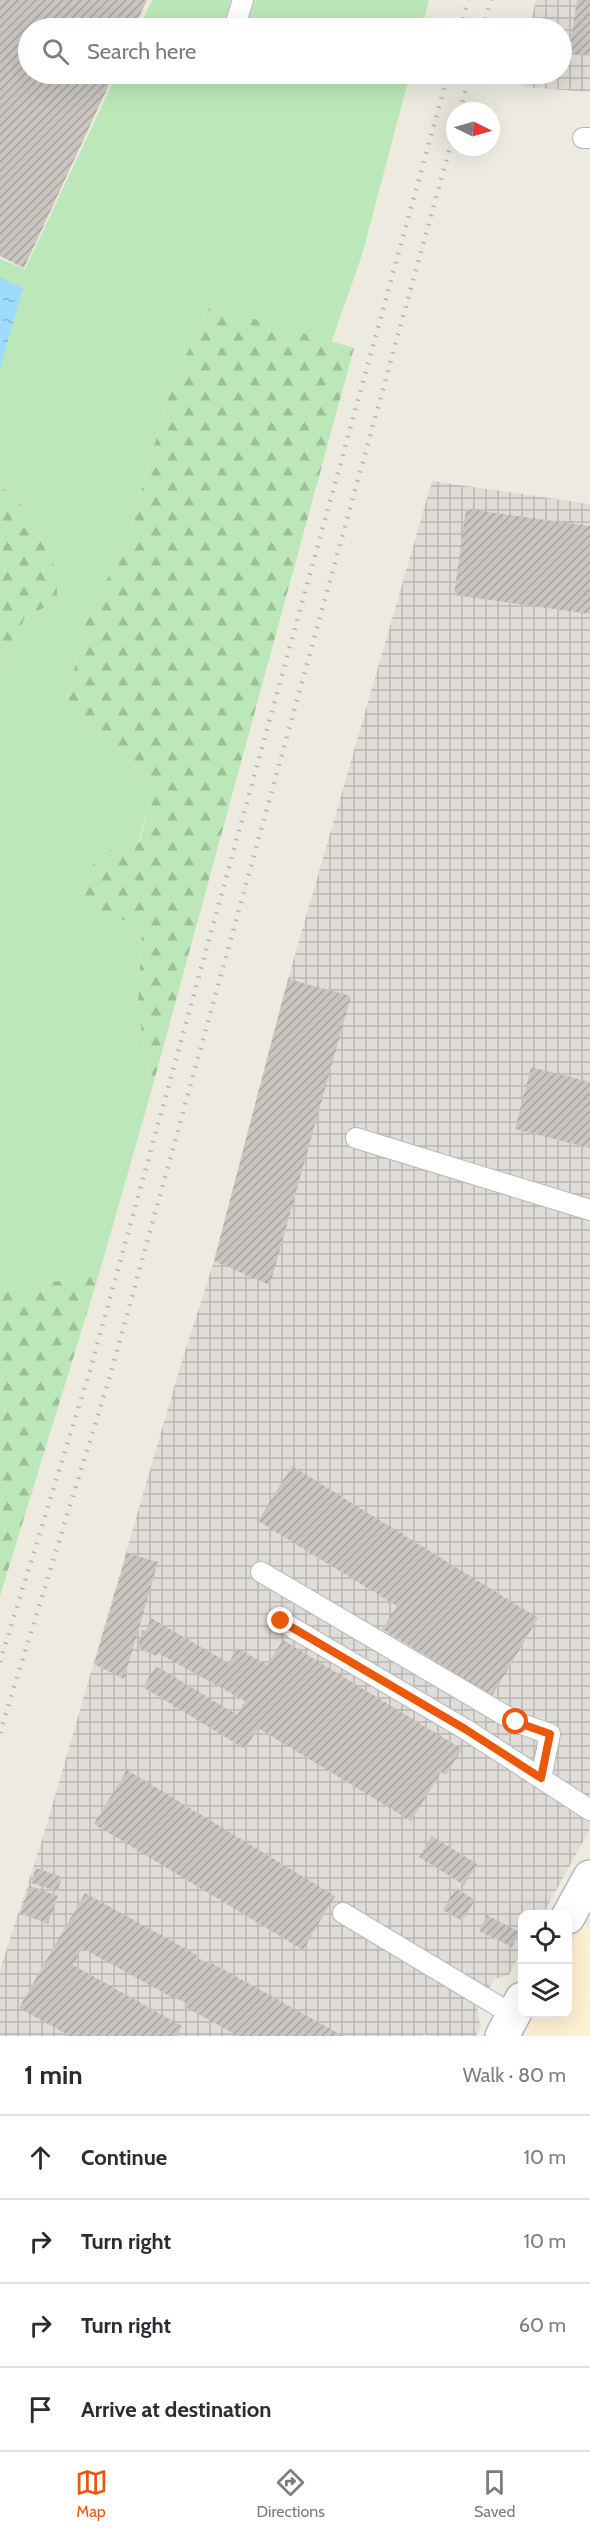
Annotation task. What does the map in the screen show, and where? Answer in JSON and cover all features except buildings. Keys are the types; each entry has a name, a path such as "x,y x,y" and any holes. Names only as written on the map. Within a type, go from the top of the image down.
{"lane":[{"path":"237,18 243,0"},
{"path":"356,1138 590,1210"},
{"path":"261,1572 516,1722 550,1734 541,1778"},
{"path":"281,1621 465,1729 590,1810"},
{"path":"343,1913 512,2017"}],"shaded area":[{"path":"536,0 590,0 590,92 523,87 523,84 572,84 572,18 532,18"},
{"path":"432,481 590,504 590,1829 545,1910 518,1910 518,1958 509,1975 494,1979 477,2011 481,2027 476,2036 428,2036 424,2034 422,2036 0,2036 0,1970 43,1837 180,1367 214,1261 288,979"},
{"path":"590,1924 590,2036 521,2036 531,2018 572,2018 572,1943 581,1926"}],"green space":[{"path":"152,0 429,0 424,18 144,18"},
{"path":"112,84 407,84 362,255 331,343 210,306 172,384 126,544 88,614 65,706 123,752 151,794 139,841 96,854 142,928 138,1007 151,1092 99,1274 0,1291 0,668 5,666 24,619 57,600 57,571 26,509 0,486 0,259 25,269"},
{"path":"210,306 354,348 151,1092 138,1007 142,928 83,902 96,854 140,841 151,794 123,752 65,706 88,614 126,544 172,384"},
{"path":"0,486 26,509 57,571 57,600 24,619 5,666 0,668"},
{"path":"99,1274 0,1596 0,1291"}],"water":[{"path":"0,277 23,288 0,369"}],"railway":[{"path":"464,18 468,0"},
{"path":"486,18 491,0"},
{"path":"0,1662 91,1367 445,84"},
{"path":"462,102 467,84"},
{"path":"0,1733 110,1376 448,156"}],"route":[{"path":"281,1621 465,1729 541,1778 550,1734 516,1722"}]}
